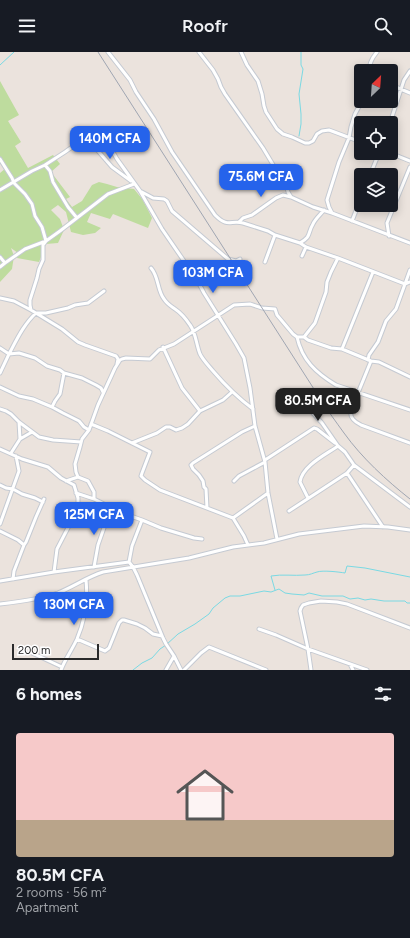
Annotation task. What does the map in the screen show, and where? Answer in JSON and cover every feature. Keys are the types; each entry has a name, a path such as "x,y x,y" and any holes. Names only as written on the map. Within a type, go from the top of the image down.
{"street":[{"path":"108,52 130,80 172,152 221,221 228,223 239,222 268,231 300,243 306,247 405,284 410,282"},
{"path":"200,52 213,70 223,90 263,148 291,197"},
{"path":"241,52 247,65 258,81 266,112 277,129 283,134 309,143 313,141 317,134 322,131 329,130 354,139"},
{"path":"370,64 377,52"},
{"path":"392,116 404,80 410,71"},
{"path":"398,88 410,94"},
{"path":"332,213 327,200 339,162 350,138 351,127 358,108"},
{"path":"0,190 45,165 97,130 101,131 134,184 140,191 162,229 197,280 217,316 244,358 255,426 265,461 268,493 277,539"},
{"path":"86,137 112,167 134,184"},
{"path":"398,156 410,161"},
{"path":"0,159 14,182 25,194 33,207 35,216 42,226 46,241 43,245 43,260 30,300 31,310"},
{"path":"45,165 50,171 53,182 68,207 77,218"},
{"path":"389,236 387,223 410,167"},
{"path":"0,267 25,249 46,241 108,194 134,184"},
{"path":"140,191 153,198 164,199 167,201 172,211 228,259 236,261 240,260"},
{"path":"239,222 283,195 410,244"},
{"path":"300,243 310,234 313,224 324,210"},
{"path":"352,221 356,212"},
{"path":"265,262 275,234"},
{"path":"302,256 306,247"},
{"path":"0,257 5,263"},
{"path":"304,337 315,323 326,292 327,282 338,258"},
{"path":"151,268 155,272 160,292 164,300 169,306 184,317 194,331 200,354 205,362 221,381 252,410"},
{"path":"410,270 396,309 386,321 378,342 369,355 369,360 350,414 353,419 361,425 410,443"},
{"path":"342,349 373,272"},
{"path":"0,373 1,368 22,329 36,313 46,313 88,303 104,292"},
{"path":"0,298 14,301 31,310 62,329 78,342 122,358 150,359 163,347 171,345 234,305 244,303 262,308 275,309 277,315 297,337 300,348 308,362 320,374 336,385 410,410"},
{"path":"297,337 304,337 308,340 331,348 342,349 369,360 379,362 409,376 410,372"},
{"path":"163,347 182,388 200,411"},
{"path":"0,348 9,354 19,353 35,358 47,366 82,378 101,388 103,392"},
{"path":"116,356 118,359 117,364"},
{"path":"78,477 76,472 76,464 81,442 90,430 103,392 117,364 122,358"},
{"path":"52,407 60,394 64,373"},
{"path":"0,387 19,396 33,399 52,407 80,421 84,427 90,430"},
{"path":"132,443 157,433 166,427 176,430 179,429 188,424 200,411 224,400 232,392"},
{"path":"301,406 311,411 322,423 337,445"},
{"path":"0,409 6,411 39,436 65,442 81,442"},
{"path":"19,422 20,439"},
{"path":"92,424 150,452 141,476 145,480 160,490 233,518 248,545"},
{"path":"207,508 206,489 199,474 191,465 242,432 255,426"},
{"path":"234,481 239,476 265,461 314,428 345,452 354,465 410,507"},
{"path":"11,453 20,439 32,432"},
{"path":"308,498 300,482 304,472 313,463 337,445"},
{"path":"0,449 22,459 48,467 61,478 74,485 78,503 71,522 58,546 54,572"},
{"path":"0,524 19,471 16,456"},
{"path":"289,511 347,473 354,465"},
{"path":"347,473 383,526"},
{"path":"66,481 78,477 88,481 94,492 94,499"},
{"path":"0,486 13,489 22,494 44,501 24,545 14,571 13,579"},
{"path":"76,493 94,499 113,509 174,533 202,539"},
{"path":"233,518 268,493"},
{"path":"94,567 98,545 106,522 113,509"},
{"path":"142,520 132,546 129,562 137,574 162,636 181,670"},
{"path":"0,604 13,603 54,594 103,572 189,558 233,547 264,543 299,534 364,526 383,526 410,530"},
{"path":"0,530 24,545"},
{"path":"0,581 129,562"},
{"path":"32,653 61,668 77,640 86,612 86,580"},
{"path":"311,670 300,611 303,605 321,601 347,604 410,628"},
{"path":"77,640 105,651 122,620 145,628 153,634 162,636"},
{"path":"259,629 308,649 367,670"},
{"path":"184,670 209,647 256,668 266,670"},
{"path":"166,670 174,656"},
{"path":"350,664 353,670"}],"green space":[{"path":"0,81 19,115 8,121 21,142 15,146 28,168 53,155 60,164 51,172 70,197 66,199 72,207 82,201 92,185 99,182 117,187 134,189 143,200 152,218 148,228 113,214 110,219 91,213 87,222 101,228 95,233 83,235 71,232 66,212 58,205 51,210 60,219 64,230 58,243 46,244 41,251 39,262 17,258 18,253 11,248 14,256 12,269 0,282 0,173 6,168 0,159"}],"waterway":[{"path":"0,65 14,52"},
{"path":"299,136 301,124 299,94 303,69 301,65 301,52"},
{"path":"275,590 271,576 307,575 323,571 345,573 347,566 410,577"},
{"path":"133,670 152,658 178,634 209,614 213,608 225,598 230,596 240,596 264,591 271,592 279,589 285,593 292,594 304,595 309,593 322,596 343,596 350,599 358,598 365,600 405,601 410,603"}],"railway":[{"path":"98,52 329,412 366,460 410,499"}]}
